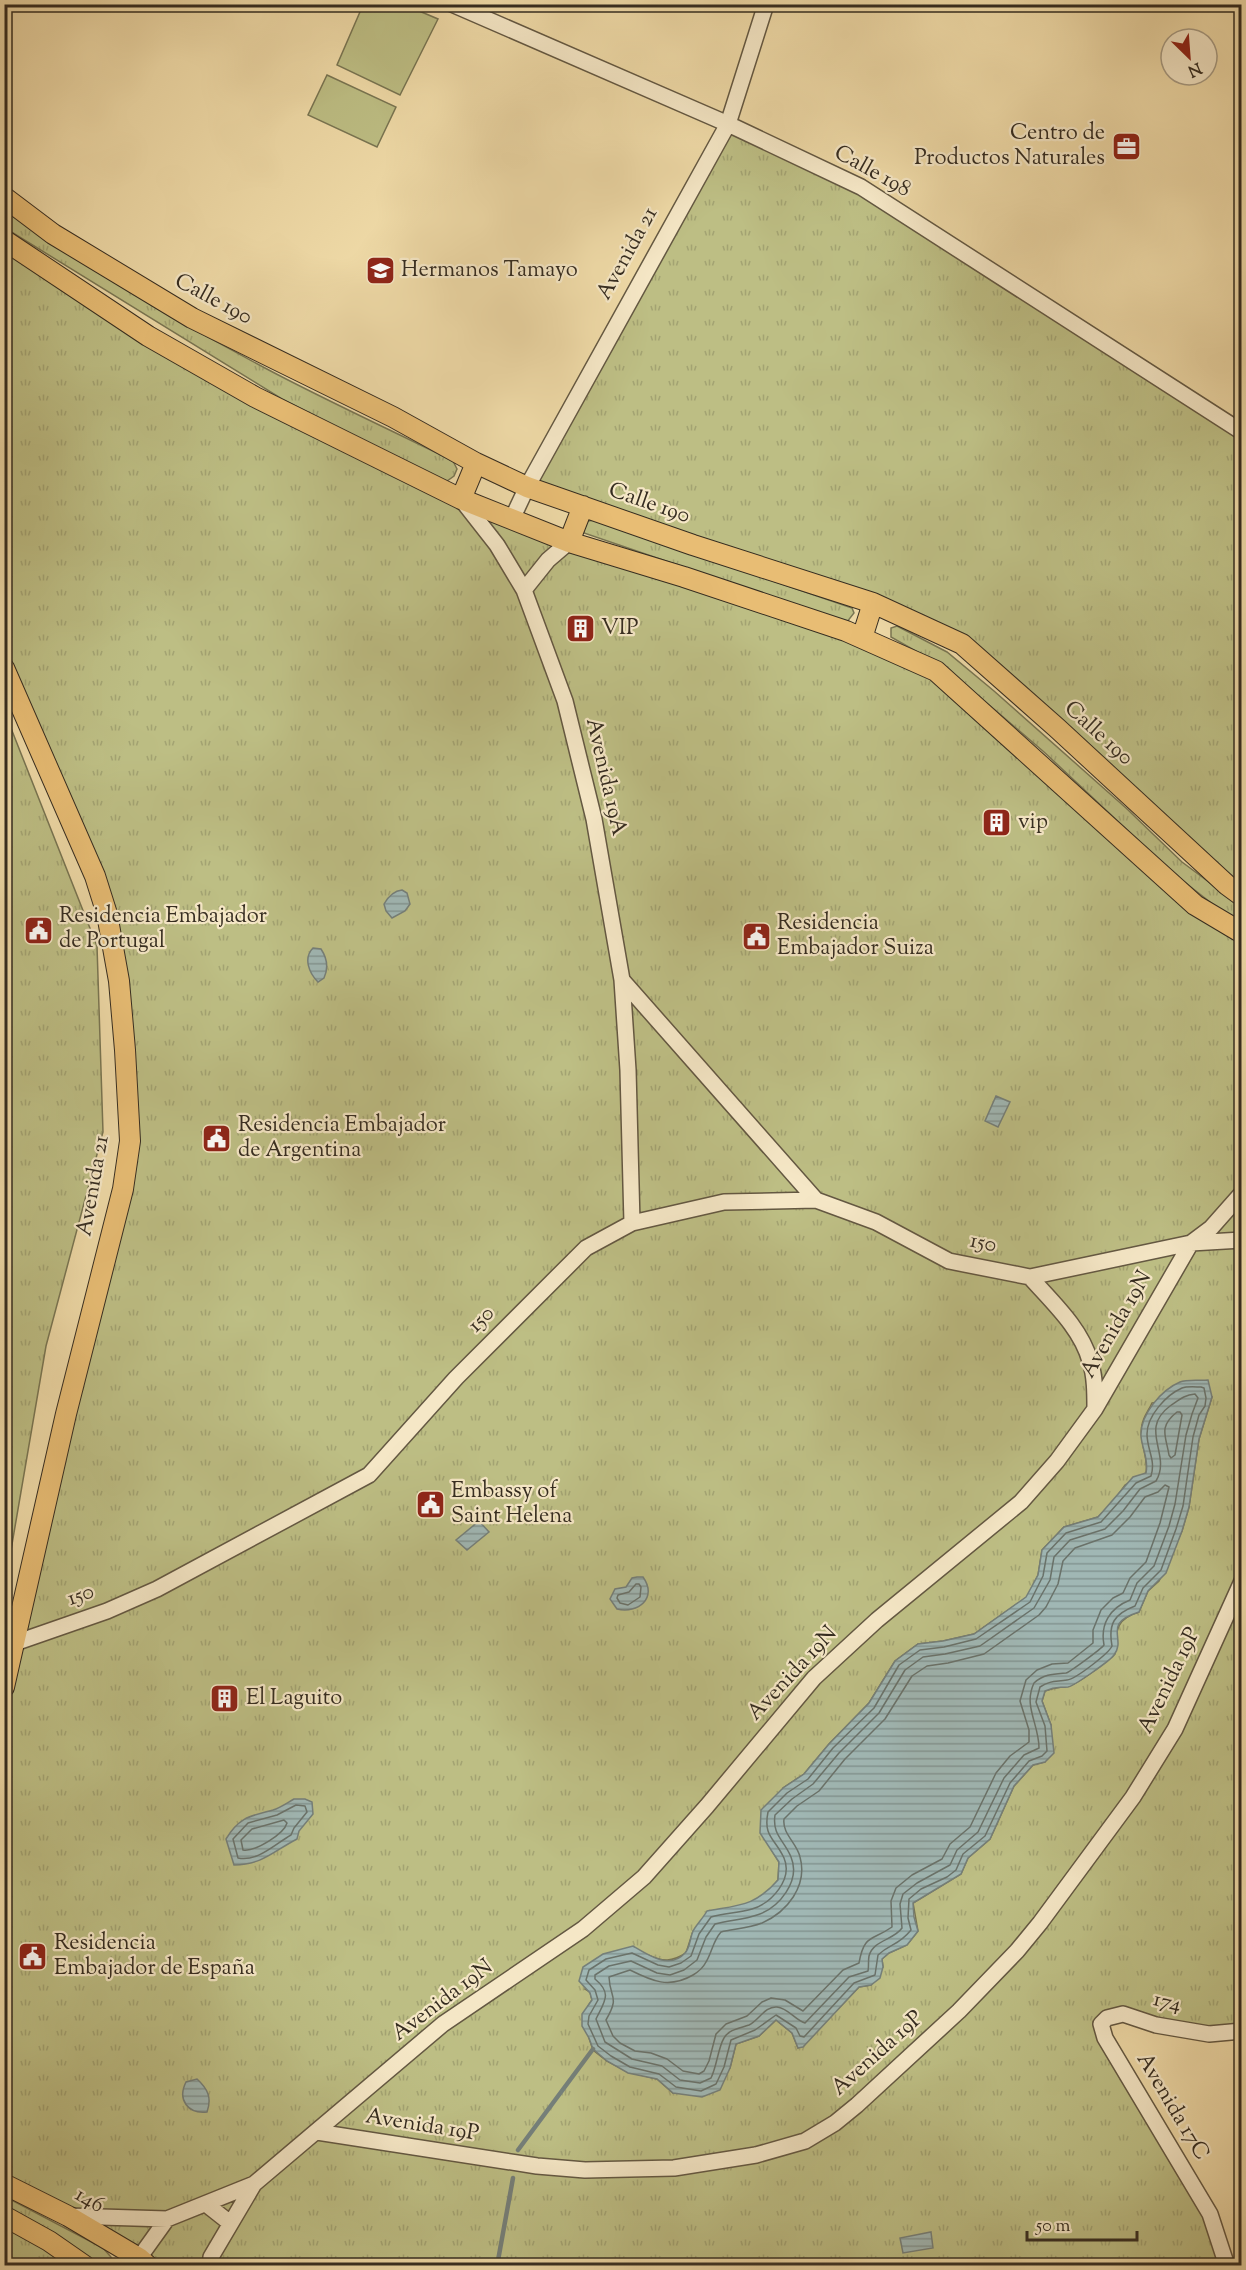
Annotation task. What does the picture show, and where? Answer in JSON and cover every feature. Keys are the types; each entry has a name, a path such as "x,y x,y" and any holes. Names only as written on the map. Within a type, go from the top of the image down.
{"main road":[{"name":"Calle 190","path":"4,197 53,234 192,318 393,417 476,463 526,487 693,545 873,603 962,644 1227,885 1242,896"},
{"path":"4,240 148,336 236,386 461,499 569,542 684,577 862,638 936,671 1195,905 1242,933"},
{"path":"461,499 476,463"},
{"path":"569,542 583,506"},
{"path":"862,638 873,603"},
{"name":"Avenida 21","path":"4,1687 10,1643 123,1189 129,1141 119,981 107,914 86,856 5,674"},
{"name":"146","path":"7,2183 68,2216 140,2263"},
{"path":"4,2216 49,2241 85,2265"}],"street":[{"name":"Calle 198","path":"452,4 728,124 861,187 1242,432"},
{"name":"Avenida 21","path":"512,519 526,487 728,124 766,4"},
{"name":"Avenida 19A","path":"461,499 497,545 524,590 565,701 594,819 622,980 628,1070 632,1223"},
{"path":"524,590 548,560 569,542"},
{"path":"622,980 816,1200"},
{"name":"Avenida 19N","path":"254,2184 443,2024 584,1929 644,1877 814,1678 877,1620 1021,1502 1057,1461 1095,1409 1191,1243 1211,1228 1242,1193"},
{"name":"150","path":"10,1643 107,1611 157,1589 369,1475 456,1378 585,1248 632,1223 724,1202 816,1200 876,1222 949,1261 1030,1277 1191,1243 1242,1240"},
{"path":"1030,1277 1069,1322 1081,1341 1090,1361 1095,1409"},
{"name":"Avenida 19P","path":"317,2132 537,2166 585,2170 645,2169 674,2168 756,2155 805,2141 836,2123 959,2011 1017,1951 1046,1914 1133,1797 1175,1729 1242,1581"},
{"name":"174","path":"1105,2038 1101,2024 1107,2018 1123,2014 1156,2025 1209,2034 1242,2031"},
{"name":"Avenida 17C","path":"1105,2038 1210,2214 1227,2265"},
{"path":"68,2216 167,2219 254,2184"},
{"path":"210,2265 211,2257 254,2184"},
{"path":"206,2204 230,2223"},
{"path":"140,2263 167,2219"}],"green space":[{"path":"363,5 405,5 438,19 400,95 337,65"},
{"path":"327,75 396,107 377,147 308,115"},
{"path":"728,124 861,187 1241,432 1241,896 962,644 527,487"},
{"path":"4,210 100,273 198,332 288,380 453,461 457,469 454,476 447,481 439,480 282,399 5,228"},
{"name":"El Laguito","path":"5,240 148,336 461,499 936,671 1241,933 1241,2031 1209,2034 1123,2014 1101,2025 1210,2214 1226,2265 148,2265 5,2184 5,1687 129,1141 107,914 5,668","holes":["1212,1397 1199,1439 1189,1507 1182,1531 1159,1581 1148,1591 1139,1612 1121,1622 1117,1632 1115,1654 1072,1685 1045,1691 1042,1701 1051,1725 1045,1762 1033,1765 1014,1786 990,1839 968,1858 961,1874 913,1903 918,1931 907,1945 889,1953 882,1959 883,1967 871,1985 859,1987 798,2048 792,2033 776,2020 759,2036 736,2044 730,2068 673,2093 657,2079 628,2072 607,2061 593,2050 589,2038 588,2006 592,2000 590,1992 585,1989 648,1955 667,1960 681,1956 686,1953 693,1931 765,1895 778,1880 779,1862 771,1849 783,1788 804,1774 829,1744 869,1703 895,1661 918,1644 974,1634 1027,1597 1038,1575 1042,1550 1064,1527 1098,1517 1125,1485 1146,1473 1141,1431 1152,1403"]},
{"path":"595,520 852,608 854,613 847,622 838,620 584,533 583,527 588,521"},
{"path":"897,626 947,652 994,691 1126,808 1182,862 1241,906 1241,923 1224,913 1173,873 1044,752 946,668 891,637 891,628"},
{"path":"5,713 97,946 103,1132 46,1346 5,1585"},
{"path":"4,2196 103,2248 111,2257 112,2264 98,2265 5,2207"},
{"path":"4,2216 85,2265 5,2265"}],"water":[{"path":"402,890 407,893 410,904 405,911 392,918 384,904 391,895"},
{"path":"313,948 321,949 327,963 324,978 318,982 308,965 308,956"},
{"path":"996,1096 1010,1102 998,1127 985,1121"},
{"path":"1208,1380 1212,1397 1199,1439 1189,1507 1166,1573 1148,1591 1139,1612 1121,1621 1117,1632 1117,1649 1111,1658 1072,1686 1045,1691 1042,1701 1051,1725 1054,1753 1045,1762 1033,1765 1014,1786 990,1839 968,1858 961,1874 913,1903 918,1931 907,1945 889,1953 882,1959 883,1967 880,1978 871,1985 859,1987 803,2047 798,2048 792,2033 776,2020 759,2036 736,2044 730,2068 720,2090 702,2097 673,2093 657,2079 628,2073 607,2061 593,2049 582,2026 582,2014 592,2000 590,1993 579,1981 583,1967 603,1954 633,1946 666,1961 679,1958 687,1951 693,1931 707,1911 746,1903 770,1889 778,1880 779,1862 760,1833 761,1810 783,1788 804,1774 829,1744 869,1703 895,1661 918,1644 974,1634 1026,1597 1038,1575 1042,1550 1064,1527 1098,1517 1133,1477 1146,1473 1147,1463 1141,1436 1144,1420 1153,1404 1166,1391 1180,1382"},
{"path":"479,1521 489,1532 467,1550 456,1540"},
{"path":"643,1577 647,1585 647,1598 644,1603 632,1609 617,1609 610,1599 615,1589 626,1587 632,1578"},
{"path":"294,1799 305,1799 312,1802 313,1814 299,1831 297,1839 261,1860 234,1865 226,1839 236,1826 246,1818 276,1809"},
{"path":"197,2079 208,2094 207,2112 194,2111 184,2100 186,2082"},
{"path":"931,2232 933,2248 903,2253 900,2238"}],"waterway":[{"path":"518,2150 593,2049"},
{"path":"497,2266 513,2178"}],"place":[{"name":"Centro de Productos Naturales","path":"1126,147"},
{"name":"Hermanos Tamayo","path":"380,271"},
{"name":"VIP","path":"580,629"},
{"name":"vip","path":"997,823"},
{"name":"Residencia Embajador de Portugal","path":"38,930"},
{"name":"Residencia Embajador Suiza","path":"756,937"},
{"name":"Residencia Embajador de Argentina","path":"217,1139"},
{"name":"Embassy of Saint Helena","path":"430,1505"},
{"name":"El Laguito","path":"225,1699"},
{"name":"Residencia Embajador de España","path":"33,1957"}]}
